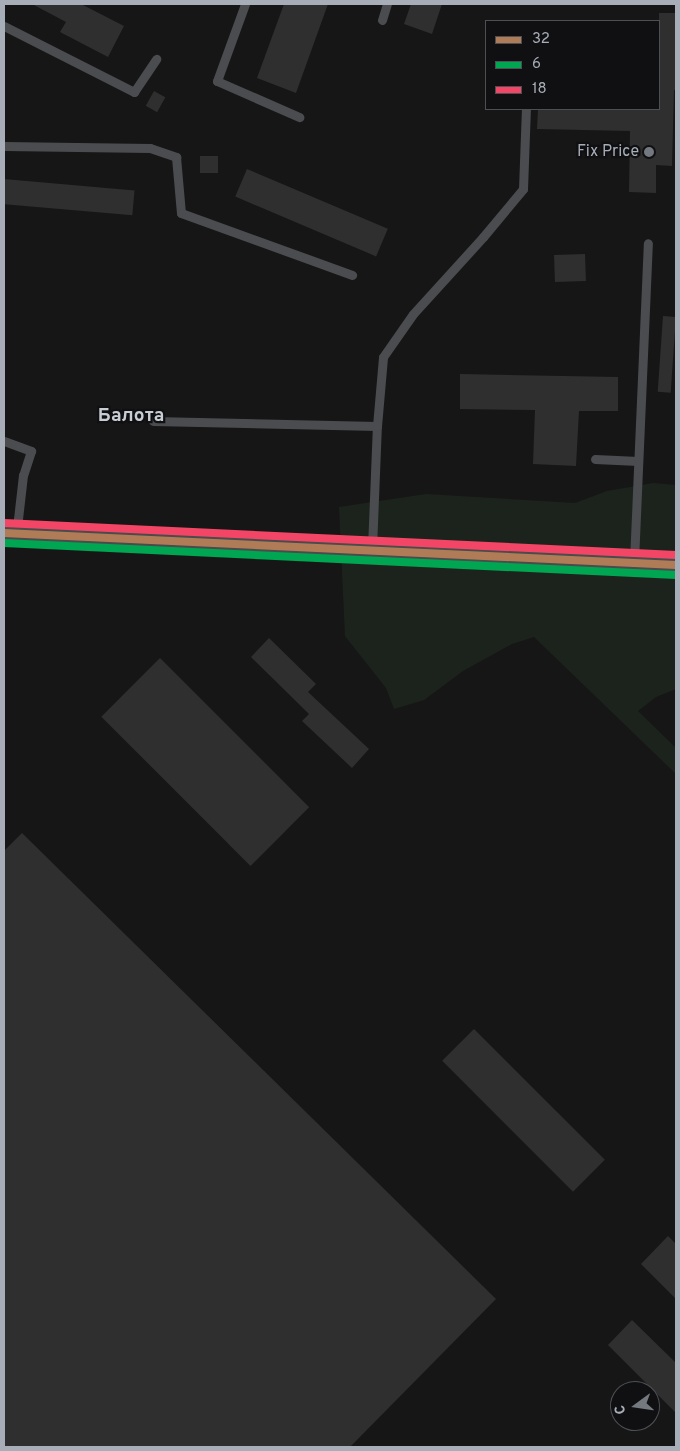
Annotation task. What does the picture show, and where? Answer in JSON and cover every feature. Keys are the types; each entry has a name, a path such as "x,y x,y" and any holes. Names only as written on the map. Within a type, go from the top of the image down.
{"main road":[{"path":"12,533 676,566"}],"lane":[{"path":"245,4 217,81 299,118"},
{"path":"382,20 388,4"},
{"path":"4,26 134,92 156,59"},
{"path":"372,551 377,426 383,357 413,314 484,237 523,189 526,110"},
{"path":"4,146 150,148 176,156 181,213 352,274"},
{"path":"634,563 648,243"},
{"path":"152,421 377,426"},
{"path":"4,441 31,451 23,475 18,519 12,533"},
{"path":"595,459 638,461"}],"shaded area":[{"path":"653,483 676,485 676,689 656,697 638,711 676,748 676,774 534,637 512,644 463,671 424,700 394,709 386,688 345,636 339,507 426,494 575,503 607,491"}],"building":[{"path":"32,4 81,4 124,26 108,57 60,32 66,22"},
{"path":"284,4 328,4 296,93 257,78"},
{"path":"411,4 442,4 432,34 404,24"},
{"path":"659,13 676,13 676,90 674,90 672,166 656,165 656,193 629,192 630,131 537,129 538,110 660,110"},
{"path":"154,91 165,97 157,112 146,106"},
{"path":"200,156 218,156 218,173 200,173"},
{"path":"247,169 388,229 376,256 235,197"},
{"path":"4,179 135,190 132,215 4,204"},
{"path":"585,254 586,281 555,282 554,255"},
{"path":"663,316 676,317 671,393 658,392"},
{"path":"460,374 618,377 618,411 579,411 576,466 533,464 535,410 460,409"},
{"path":"269,638 316,684 308,692 369,749 352,768 302,721 309,714 251,657"},
{"path":"160,658 309,807 251,866 101,717"},
{"path":"22,833 496,1299 350,1447 4,1447 4,851"},
{"path":"474,1029 605,1160 573,1192 442,1061"},
{"path":"668,1236 676,1244 676,1299 641,1264"},
{"path":"632,1320 676,1363 676,1413 660,1397 660,1381 644,1381 608,1345"}],"transit line":[{"name":"18","path":"4,523 676,555"},
{"name":"32","path":"4,533 676,565"},
{"name":"6","path":"4,543 676,575"}],"place":[{"name":"Fix Price","path":"649,152"}],"district":[{"name":"Балота","path":"131,417"}]}
